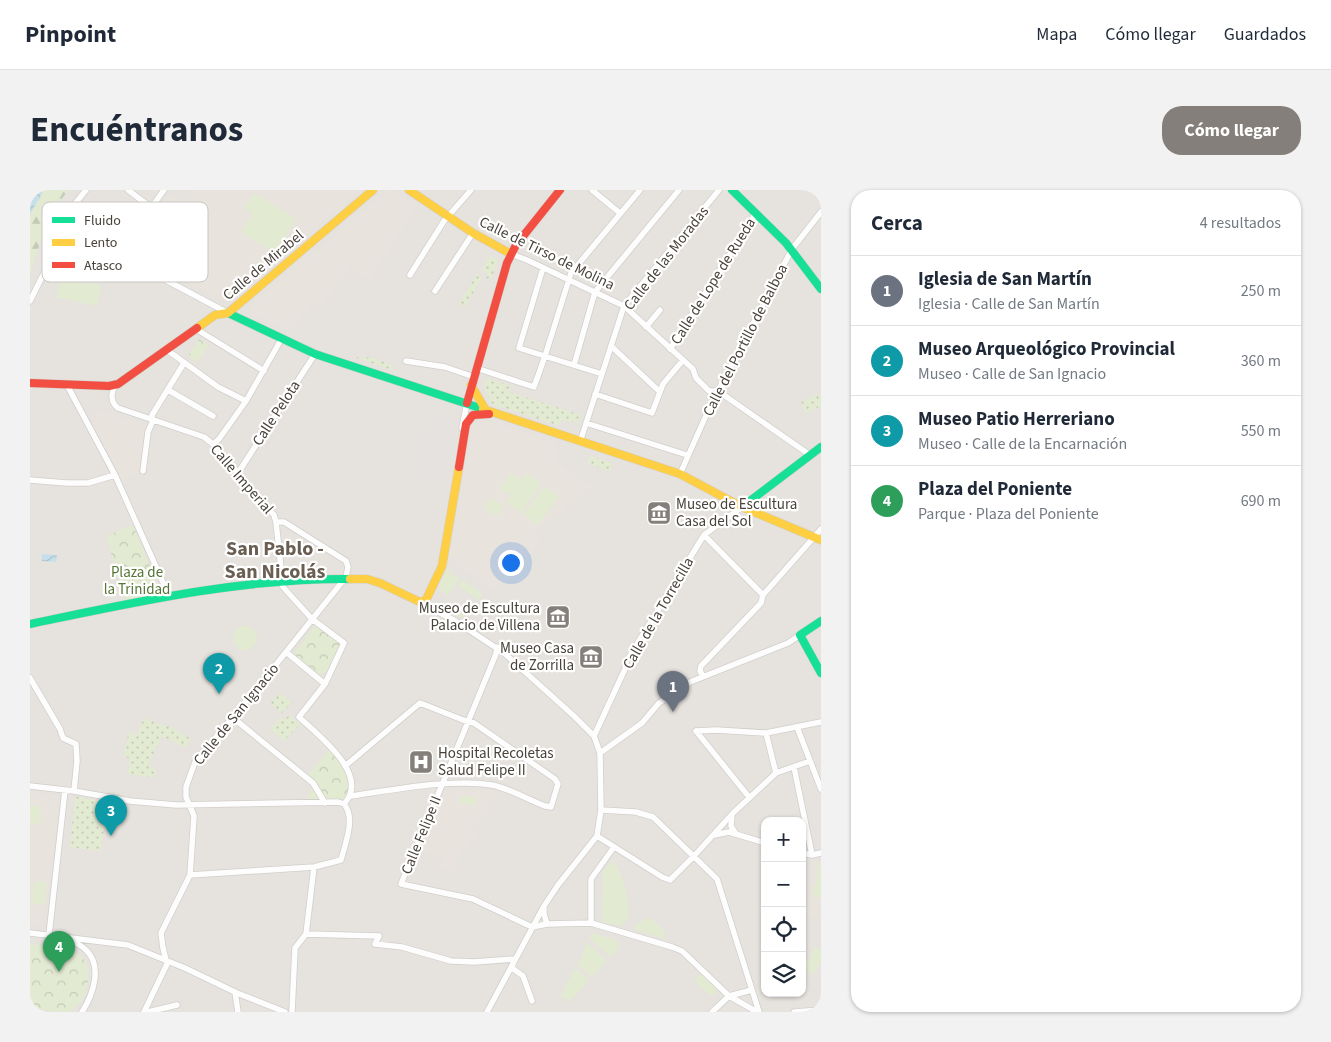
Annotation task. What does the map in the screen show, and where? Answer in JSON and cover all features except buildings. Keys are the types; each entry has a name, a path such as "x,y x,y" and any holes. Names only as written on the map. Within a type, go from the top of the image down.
{"main road":[{"name":"Calle de Mirabel","path":"115,386 215,315 228,313 374,190"},
{"name":"Calle de Tirso de Molina","path":"409,190 472,233 511,254"},
{"path":"467,403 511,254 516,245 560,190"},
{"path":"732,190 792,249 821,290"},
{"path":"228,313 315,354 680,474 742,507 817,539"},
{"path":"30,384 115,386"},
{"path":"471,386 489,412"},
{"path":"30,624 166,597 281,580 367,579 424,603 438,577 466,424 472,415 489,412"},
{"path":"742,507 821,447"},
{"path":"821,621 800,635 821,673"}],"street":[{"path":"77,202 86,190"},
{"path":"128,190 144,202"},
{"path":"156,202 164,190"},
{"path":"410,275 448,216 471,190"},
{"path":"592,190 620,213"},
{"path":"476,368 534,387 571,273 640,190"},
{"path":"574,365 596,292 679,190"},
{"name":"Calle de las Moradas","path":"580,442 624,306 719,190"},
{"name":"Calle de Lope de Rueda","path":"670,349 756,213"},
{"name":"Calle del Portillo de Balboa","path":"680,474 687,455 718,391 792,249 820,217"},
{"path":"435,290 472,233"},
{"name":"Calle de Tirso de Molina","path":"511,254 624,306 692,369 696,378 708,391 718,391 810,455"},
{"path":"543,268 519,348 602,374"},
{"path":"30,301 42,277"},
{"path":"170,282 228,313"},
{"path":"646,327 660,310"},
{"path":"196,329 264,371"},
{"path":"213,444 219,439 246,401 282,338"},
{"path":"611,346 659,391"},
{"path":"167,350 218,387 246,401"},
{"name":"Calle Pelota","path":"238,473 315,354"},
{"path":"595,394 652,413 663,384 683,360"},
{"path":"406,361 444,367 474,377"},
{"path":"143,471 152,415 184,363"},
{"path":"67,385 115,474 166,589 166,597"},
{"name":"Calle Imperial","path":"115,386 112,396 115,406 196,433 213,444 274,515 281,580"},
{"path":"168,390 213,416"},
{"path":"466,424 467,403"},
{"path":"443,553 467,403"},
{"path":"586,423 687,455"},
{"path":"30,480 88,483 115,474"},
{"name":"Calle de la Torrecilla","path":"594,736 625,669 626,662 704,535 742,507"},
{"path":"276,522 284,522 347,563 348,572 345,579 312,619"},
{"path":"703,676 700,671 701,666 761,603 763,595 817,539 821,529"},
{"path":"704,535 763,595"},
{"path":"281,580 285,590 312,619 344,644 325,684 299,717 339,755 345,766 351,780 351,796 344,804"},
{"path":"424,603 497,647 594,736 600,753 601,810 597,836 558,885 544,906 487,1012"},
{"name":"Calle de San Ignacio","path":"190,875 194,816 186,797 186,787 195,762 312,619"},
{"path":"600,753 642,723 659,703 690,682 788,643 800,635"},
{"name":"Calle Felipe II","path":"497,647 496,654 402,884 473,899 532,927"},
{"path":"286,652 325,684"},
{"path":"30,678 63,738 76,744 77,761 74,791"},
{"path":"345,766 420,703 474,723 558,782 551,807 494,786 480,784 442,784 351,796"},
{"path":"232,717 313,783 325,802"},
{"path":"749,797 696,731 716,730 766,733 821,722"},
{"path":"797,727 821,789"},
{"path":"766,733 776,773"},
{"path":"597,836 667,880 674,878 749,797 776,773 810,761"},
{"path":"794,767 812,855"},
{"path":"30,786 74,791 130,801 189,805 338,802 344,804 347,808 350,825 341,860 314,867 190,875 161,933 162,948 167,964 144,1012"},
{"path":"50,935 65,790"},
{"path":"601,810 636,812 653,817 717,879 758,1012"},
{"path":"733,814 731,826 736,834"},
{"path":"714,835 728,832 761,841"},
{"path":"591,923 591,879 614,847"},
{"path":"806,854 812,855 821,853"},
{"path":"292,1012 295,948 306,934 314,867"},
{"path":"544,906 547,924"},
{"path":"532,927 547,924 591,923 672,947 682,951 729,996 758,1012"},
{"path":"30,933 128,945 167,960 235,992 285,1012"},
{"path":"306,934 378,936 375,944 402,947 451,961 474,962 515,959"},
{"path":"68,938 86,950 93,964 94,986 92,994 82,1012"},
{"path":"512,968 523,976 532,1001"},
{"path":"712,1012 729,996 752,990"},
{"path":"235,992 238,1012"},
{"path":"747,1006 756,1002"},
{"path":"148,1012 177,1006"},
{"path":"794,1012 821,1010"}],"shaded area":[{"path":"30,190 821,190 821,1012 30,1012"},
{"path":"193,190 360,190 230,299 219,299 187,282 208,282 208,202 188,202 195,192"},
{"path":"389,190 393,190 417,205 370,280 350,267 322,306 313,301 291,332 252,315 252,304"},
{"path":"171,192 186,202 164,202"},
{"path":"101,411 148,425 139,470 123,480 91,423"},
{"path":"426,413 453,420 457,428 444,487 404,475"},
{"path":"488,421 556,444 558,462 569,472 593,486 569,506 567,504 535,534 540,544 493,590 449,559 472,427"},
{"path":"483,789 497,792 492,804 487,803 486,805 491,814 480,819 472,827 478,833 454,858 456,861 453,871 440,866 443,858 422,849 445,791"},
{"path":"30,792 59,796 44,927 30,925"},
{"path":"821,860 821,919 806,914 813,861"},
{"path":"595,881 599,881 598,909 594,911"}],"green space":[{"path":"44,190 68,190 60,202 42,202 42,236 30,275 30,214"},
{"path":"254,193 296,219 275,253 241,232 253,213 244,208"},
{"path":"490,256 498,260 491,279 486,278 488,272 481,270"},
{"path":"477,274 482,277 465,307 459,304"},
{"path":"60,282 86,282 101,285 97,306 56,297"},
{"path":"199,339 208,345 198,362 188,356"},
{"path":"355,357 376,358 393,365 392,370"},
{"path":"486,378 511,386 509,392 581,415 579,423 561,420 559,426 491,404 484,385"},
{"path":"821,393 821,406 806,413 801,402"},
{"path":"590,456 612,463 610,471 588,464"},
{"path":"511,473 521,479 509,495 500,489"},
{"path":"526,473 541,483 521,513 506,502"},
{"path":"544,486 559,496 538,525 524,515"},
{"path":"491,498 504,506 497,516 484,508"},
{"name":"Plaza de la Trinidad","path":"133,525 161,594 125,601 106,536"},
{"path":"447,568 452,572 451,575 460,578 448,595 438,590"},
{"path":"463,580 483,594 479,600 458,586"},
{"path":"448,601 468,615 465,620 444,608"},
{"path":"315,625 340,644 326,672 319,675 293,655"},
{"path":"245,626 250,627 256,633 256,643 250,649 245,650 240,649 234,643 233,638 234,633 240,627"},
{"path":"280,693 292,702 282,713 270,703"},
{"path":"289,715 303,727 299,725 284,741 270,729 281,717 285,720"},
{"path":"144,717 163,726 165,724 191,739 186,748 162,736 148,765 157,770 154,778 127,774 131,759 123,756 129,732 136,736"},
{"path":"330,749 341,761 351,789 346,800 306,801 314,781 307,776"},
{"path":"75,796 110,803 113,807 113,810 98,806 95,818 106,821 100,851 70,847"},
{"path":"461,796 476,797 476,805 460,804"},
{"path":"30,805 41,807 40,824 30,823"},
{"path":"613,860 623,881 628,903 628,919 621,926 602,922 603,871"},
{"path":"818,863 821,863 821,898 813,897"},
{"path":"35,881 47,883 44,905 31,903"},
{"path":"647,918 651,919 665,931 665,939 635,930 635,925"},
{"path":"592,933 617,940 620,947 611,957 589,938"},
{"path":"587,942 607,961 592,977 578,966"},
{"path":"30,944 68,949 79,954 84,960 88,968 87,987 84,996 73,1009 65,1012 30,1008"},
{"path":"815,947 821,950 821,961 814,974 806,970 806,965"},
{"path":"575,968 589,980 568,1004 569,1000 564,997 562,1000 561,996"},
{"path":"700,974 716,987 716,994 710,995 694,981"}],"water":[{"path":"30,190 44,190 30,214"},
{"path":"42,554 57,555 56,562 42,561"}],"traffic: fast":[{"path":"732,190 786,243 821,289"},
{"path":"228,313 315,354 483,409"},
{"path":"742,507 821,447"},
{"path":"30,624 149,600 229,587 310,580 350,579"},
{"path":"821,621 800,635 821,673"}],"traffic: slow":[{"path":"197,328 215,315 228,313 373,190"},
{"path":"409,190 473,233 511,254"},
{"path":"471,385 485,409"},
{"path":"483,409 680,474 742,507 821,540"},
{"path":"350,579 367,579 380,583 420,602 426,600 442,566 459,467"}],"traffic: jam":[{"path":"467,403 507,263 516,245 560,190"},
{"path":"30,383 109,386 118,384 197,328"},
{"path":"459,467 466,424 473,415 489,414"}],"place":[{"name":"Museo de Escultura Casa del Sol","path":"659,513"},
{"name":"Museo de Escultura Palacio de Villena","path":"558,617"},
{"name":"Museo Casa de Zorrilla","path":"591,657"},
{"name":"Museo Arqueológico Provincial","path":"219,694"},
{"name":"Iglesia de San Martín","path":"673,712"},
{"name":"Hospital Recoletas Salud Felipe II","path":"421,762"},
{"name":"Museo Patio Herreriano","path":"111,836"},
{"name":"Plaza del Poniente","path":"59,972"}],"district":[{"name":"San Pablo - San Nicolás","path":"275,560"}]}
